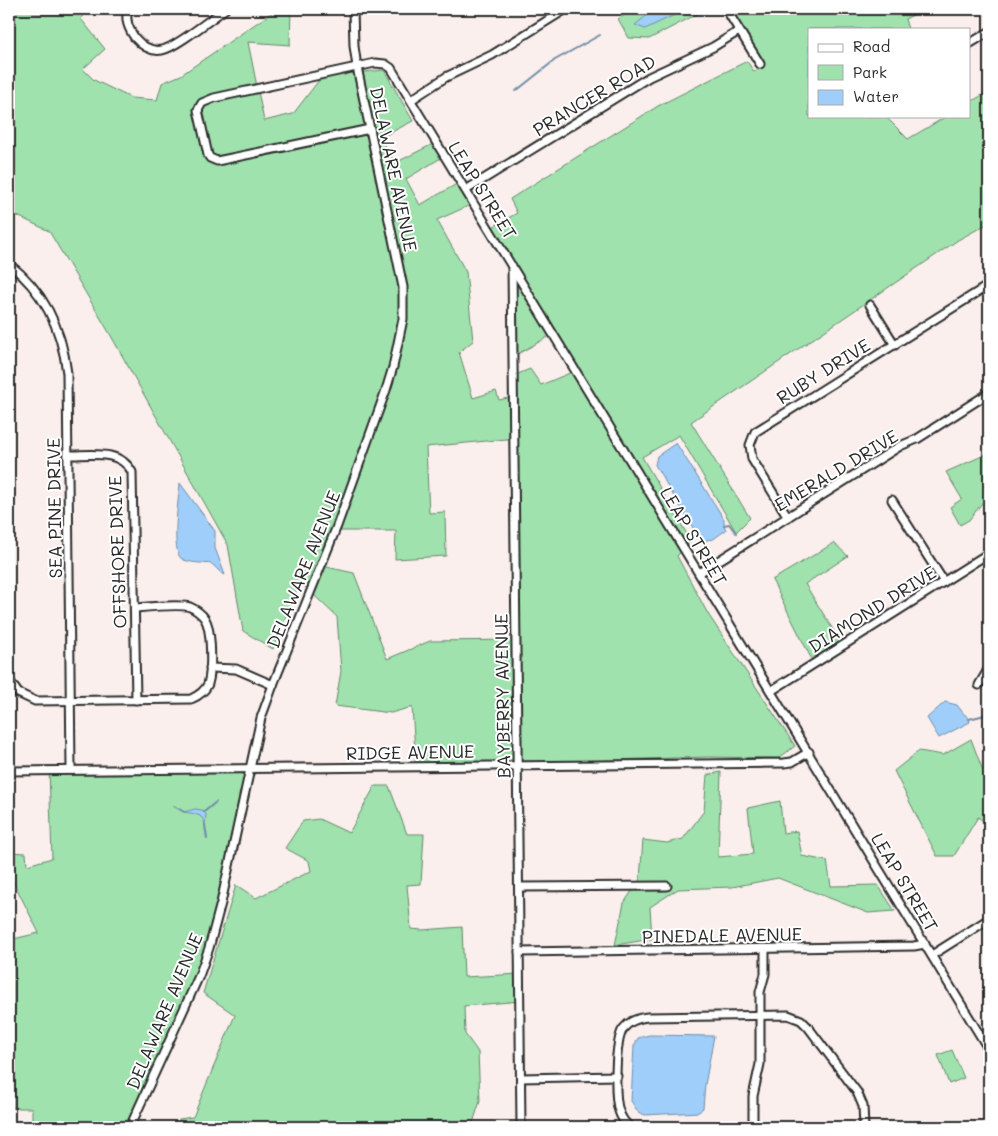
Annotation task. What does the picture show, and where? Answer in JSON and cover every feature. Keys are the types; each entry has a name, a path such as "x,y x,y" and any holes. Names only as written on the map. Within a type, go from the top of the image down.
{"street":[{"path":"128,9 127,24 134,36 146,48 152,50 164,50 225,9"},
{"name":"DELAWARE AVENUE","path":"130,1127 195,985 209,948 221,903 261,718 334,535 393,367 402,319 403,287 357,67 353,9"},
{"path":"411,100 566,9"},
{"path":"726,9 760,64"},
{"name":"PRANCER ROAD","path":"466,190 649,76 713,47 740,30"},
{"path":"970,43 989,32"},
{"name":"LEAP STREET","path":"357,67 375,63 387,64 394,72 989,1050"},
{"path":"357,67 205,101 198,110 200,120 210,158 217,161 370,129"},
{"name":"SEA PINE DRIVE","path":"9,264 37,292 54,321 60,337 67,373 71,770"},
{"name":"BAYBERRY AVENUE","path":"512,265 521,1127"},
{"name":"RUBY DRIVE","path":"788,517 752,459 749,450 754,434 760,428 989,286"},
{"path":"870,305 895,345"},
{"name":"EMERALD DRIVE","path":"699,573 900,446 917,439 989,393"},
{"name":"OFFSHORE DRIVE","path":"69,455 114,456 126,462 132,472 136,608 136,700"},
{"path":"892,500 944,582"},
{"name":"DIAMOND DRIVE","path":"771,691 989,553"},
{"path":"9,680 18,692 30,700 191,699 196,696 207,685 210,668 209,632 208,624 204,617 189,606 136,608"},
{"path":"210,668 236,669 273,685"},
{"path":"979,685 989,668"},
{"name":"RIDGE AVENUE","path":"9,770 784,764 792,762 809,752"},
{"path":"519,888 667,886"},
{"path":"932,955 989,919"},
{"name":"PINEDALE AVENUE","path":"519,952 764,950 914,946 925,944"},
{"path":"753,1127 753,1096 760,1062 760,992 765,974 764,950"},
{"path":"630,1127 619,1112 617,1076 618,1039 624,1028 636,1019 647,1017 790,1016 800,1020 808,1027 857,1092 863,1106 864,1127"},
{"path":"520,1078 617,1076"}],"green space":[{"path":"9,9 87,9 81,19 105,49 83,69 94,80 131,98 157,100 162,83 181,75 277,9 291,9 290,45 248,42 264,121 293,114 323,75 358,68 364,72 384,70 413,121 380,138 395,163 437,142 446,155 406,179 420,205 462,181 475,203 437,220 466,272 473,341 459,352 473,398 496,391 499,400 517,396 513,376 530,369 541,385 577,370 555,333 514,356 512,263 491,228 517,213 510,199 658,106 747,61 754,72 763,65 727,9 925,9 905,19 908,28 808,28 808,118 887,118 908,139 944,118 970,118 970,102 989,91 989,223 958,240 691,422 750,518 736,532 679,435 642,457 691,541 677,556 708,614 795,746 779,758 708,757 416,766 412,707 391,713 335,706 341,671 337,617 300,582 273,649 243,631 228,545 110,334 49,231 9,212","holes":["517,438 519,640 430,641 387,659 354,573 322,566 335,531 396,531 395,559 446,556 445,512 429,513 426,447"]},
{"path":"635,9 707,9 649,39 629,38 618,19"},
{"path":"989,453 989,494 969,520 960,525 950,507 962,499 946,472"},
{"path":"834,543 848,556 805,584 843,646 814,664 772,580"},
{"path":"971,739 989,787 989,826 978,817 954,856 937,856 894,771 919,751 943,755"},
{"path":"49,769 249,769 212,939 130,1127 32,1127 32,1108 9,1108 9,940 39,933 9,873 9,852 26,853 27,865 52,858"},
{"path":"721,772 718,857 753,854 748,808 780,801 783,833 797,831 802,856 827,861 831,886 878,885 895,911 868,913 778,878 732,887 678,889 650,907 652,939 615,945 624,903 640,879 643,840 667,843 683,839 704,811 707,775"},
{"path":"375,786 389,786 407,834 424,834 421,884 407,885 411,929 462,927 464,977 521,974 521,1001 464,1006 465,1034 478,1052 480,1101 473,1123 454,1123 454,1127 181,1127 179,1119 193,1117 235,1015 203,993 236,885 256,898 311,871 309,861 285,848 303,821 319,819 349,833"},
{"path":"952,1050 964,1078 949,1084 938,1055"}],"water":[{"path":"655,9 684,9 645,29 635,25"},
{"path":"676,443 724,519 726,530 712,540 708,539 704,544 701,543 655,465 657,456"},
{"path":"180,483 215,531 215,548 225,575 212,564 188,561 178,555 176,536"},
{"path":"945,702 957,705 970,722 939,738 927,718"},
{"path":"195,809 202,810 206,814 205,825 200,816 184,812"},
{"path":"649,1035 714,1036 703,1108 699,1112 645,1115 638,1112 631,1101 634,1046 638,1038"}],"waterway":[{"path":"694,9 701,11"},
{"path":"516,91 555,60 600,35"},
{"path":"724,525 729,524 736,533"},
{"path":"704,544 704,553"},
{"path":"969,719 989,714"},
{"path":"204,812 216,802"},
{"path":"174,806 184,812"},
{"path":"205,825 207,839"}]}
